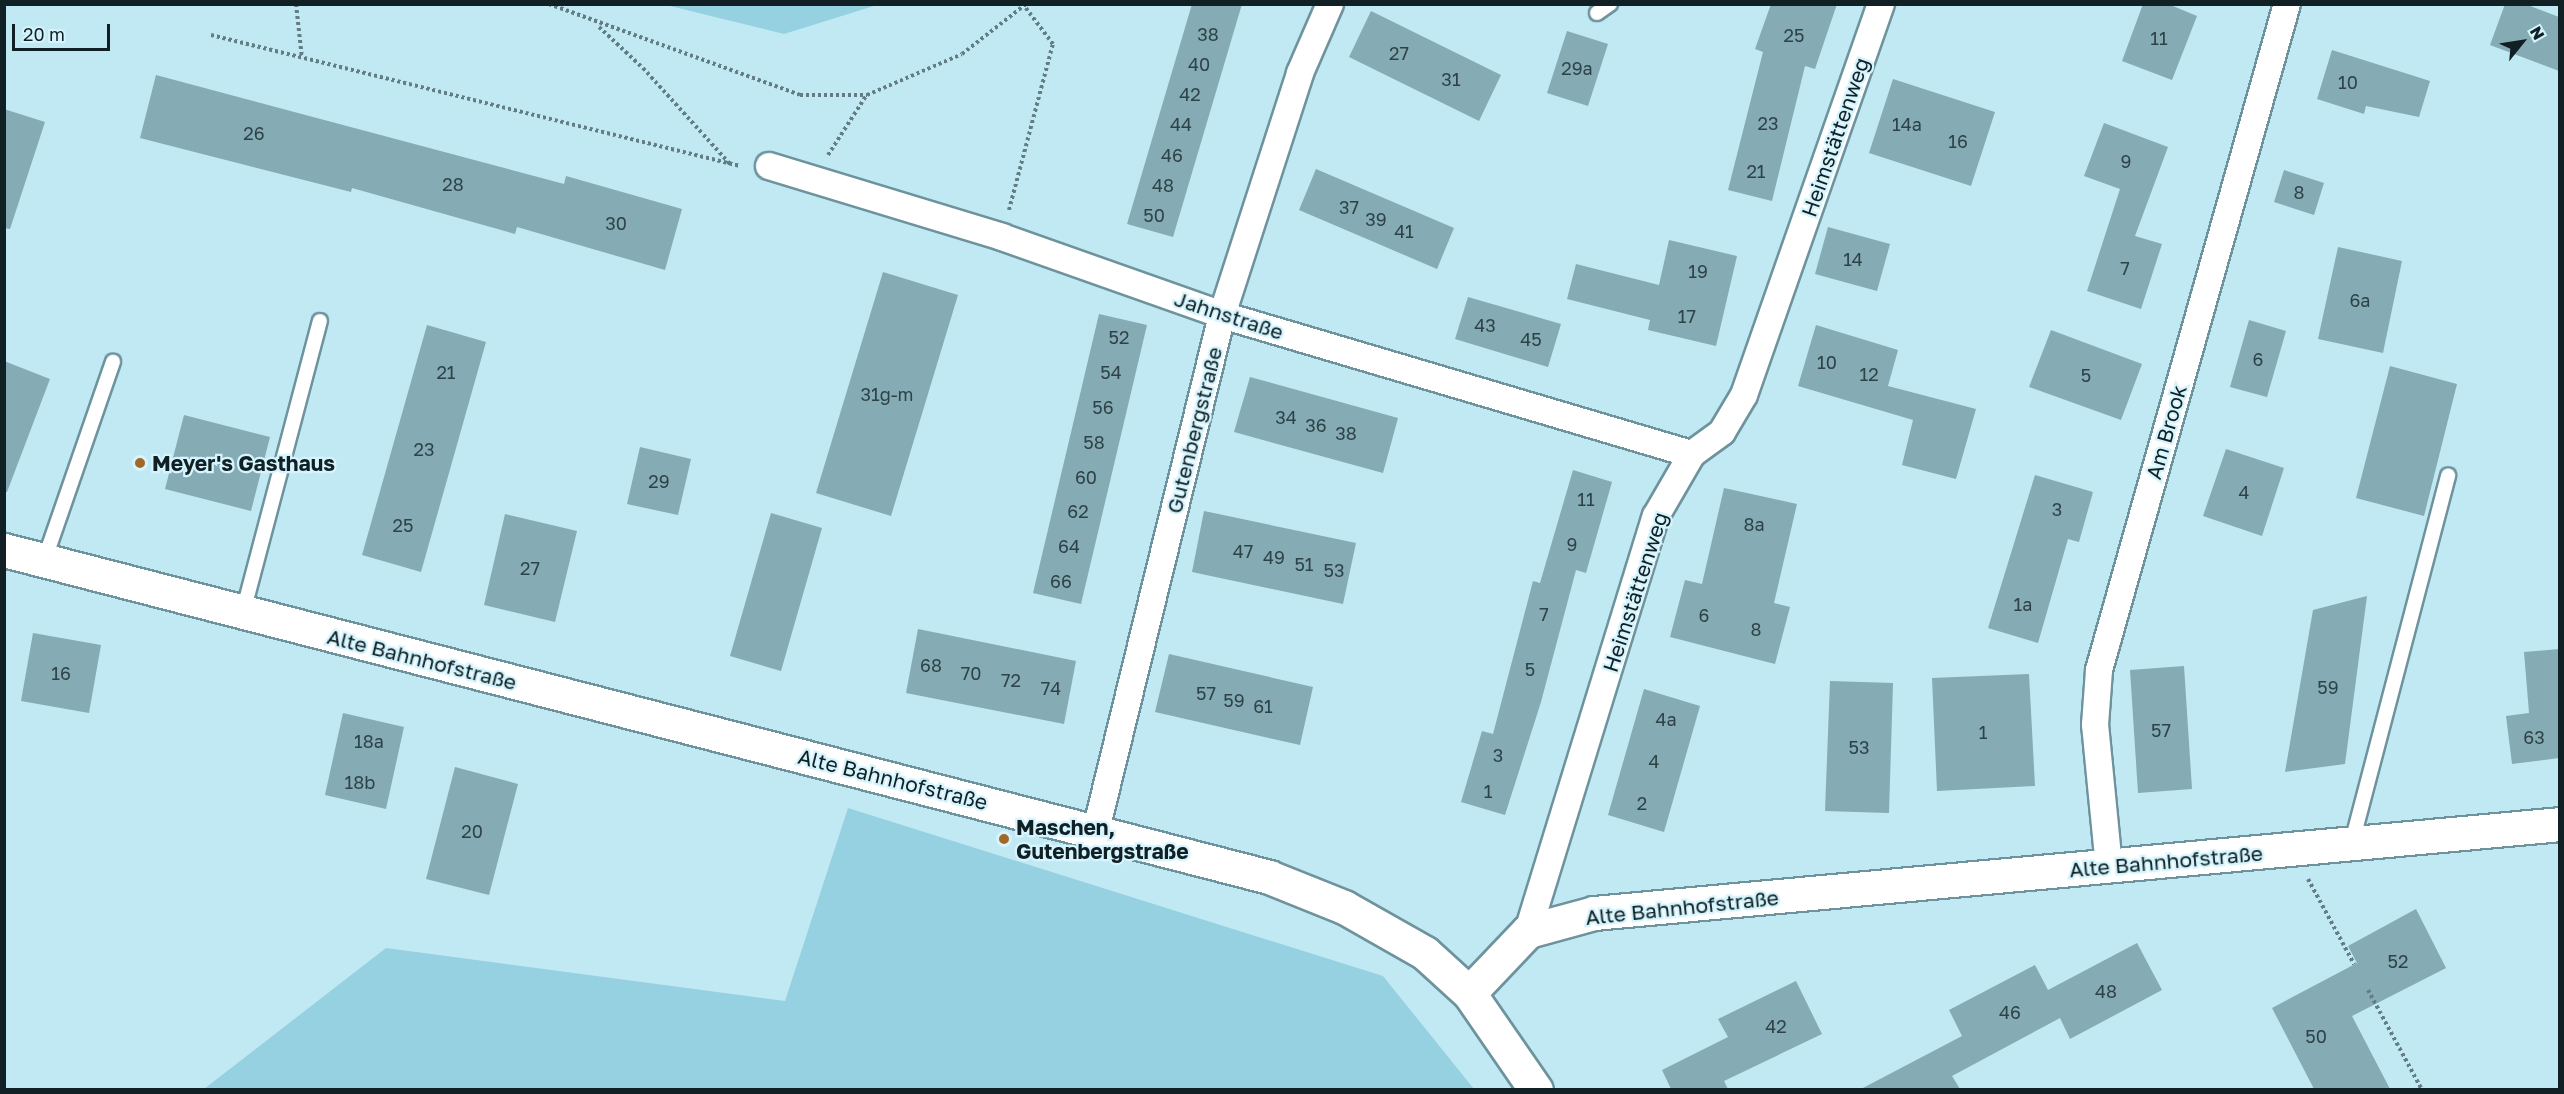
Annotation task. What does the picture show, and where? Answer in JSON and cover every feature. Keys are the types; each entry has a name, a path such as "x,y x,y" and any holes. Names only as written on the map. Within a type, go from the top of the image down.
{"street":[{"name":"Gutenbergstraße","path":"1096,830 1222,315 1300,73 1330,4"},
{"name":"Heimstättenweg","path":"1528,932 1656,516 1692,454 1722,432 1744,395 1881,4"},
{"name":"Am Brook","path":"2109,867 2095,725 2099,670 2287,4"},
{"name":"Jahnstraße","path":"769,166 1002,237 1222,315 1692,454"},
{"name":"Alte Bahnhofstraße","path":"4,550 1096,830 1269,877 1344,907 1425,953 1469,993 1528,932 1594,913 2559,824"},
{"path":"1469,993 1536,1089"}],"lane":[{"path":"1597,13 1610,4"},
{"path":"243,613 320,321"},
{"path":"44,561 113,362"},
{"path":"2351,844 2448,476"}],"path":[{"path":"296,4 302,58"},
{"path":"549,4 597,25 800,95 867,95 963,54 1026,6 1053,44 1002,237"},
{"path":"597,25 643,68 732,166"},
{"path":"211,35 732,166 769,166"},
{"path":"812,178 867,95"},
{"path":"2292,849 2354,964"},
{"path":"2368,990 2422,1089"}],"shaded area":[{"path":"877,4 784,34 666,5"},
{"path":"848,808 1383,976 1474,1089 204,1089 386,948 785,1001"}],"building":[{"path":"1192,4 1242,4 1173,237 1127,224"},
{"path":"1771,4 1837,4 1815,69 1805,66 1772,201 1728,190 1763,52 1755,49"},
{"path":"2143,4 2168,4 2197,16 2172,80 2122,61"},
{"path":"2505,4 2525,4 2559,17 2559,71 2490,45"},
{"path":"1371,11 1501,75 1479,121 1349,57"},
{"path":"1567,31 1608,44 1588,106 1547,93"},
{"path":"2332,50 2430,81 2419,117 2366,106 2364,114 2317,99"},
{"path":"156,75 564,184 566,176 682,209 665,270 517,227 515,234 352,188 351,192 140,138"},
{"path":"1893,79 1995,112 1971,186 1869,153"},
{"path":"4,109 45,122 10,229 4,228"},
{"path":"2104,123 2168,147 2135,236 2162,244 2141,309 2087,291 2120,189 2084,176"},
{"path":"1316,169 1454,228 1437,269 1299,210"},
{"path":"2284,170 2324,183 2314,215 2274,202"},
{"path":"1828,227 1890,244 1877,291 1815,274"},
{"path":"1669,240 1737,256 1716,346 1648,330 1650,320 1567,299 1576,264 1659,285"},
{"path":"2338,247 2402,261 2383,353 2318,339"},
{"path":"883,272 958,295 891,516 816,493"},
{"path":"1468,297 1561,324 1548,367 1455,339"},
{"path":"1099,314 1147,325 1081,604 1033,593"},
{"path":"2249,320 2286,331 2267,397 2230,387"},
{"path":"427,325 486,342 421,572 362,555"},
{"path":"1816,325 1898,350 1888,386 1976,409 1956,479 1902,465 1913,420 1798,386"},
{"path":"2051,330 2142,364 2121,420 2029,387"},
{"path":"4,361 50,379 7,492 4,492"},
{"path":"2390,366 2457,384 2424,516 2356,498"},
{"path":"1250,377 1398,418 1383,473 1234,432"},
{"path":"184,415 270,437 251,511 165,489"},
{"path":"640,447 691,459 678,515 627,504"},
{"path":"2226,449 2284,468 2262,536 2203,516"},
{"path":"1573,470 1612,482 1586,573 1576,570 1541,702 1505,815 1461,802 1482,731 1493,734 1533,581 1540,583"},
{"path":"2035,475 2093,492 2079,542 2068,539 2038,643 1988,628"},
{"path":"1724,488 1797,504 1774,603 1790,607 1775,664 1670,637 1685,580 1702,584"},
{"path":"1204,511 1356,543 1343,604 1192,572"},
{"path":"771,513 822,528 781,671 730,656"},
{"path":"505,514 577,531 555,622 484,605"},
{"path":"2367,596 2345,764 2285,772 2313,610"},
{"path":"918,629 1076,661 1064,724 906,693"},
{"path":"33,633 101,645 89,713 21,701"},
{"path":"2559,649 2559,758 2512,764 2506,716 2529,713 2524,652"},
{"path":"1169,654 1313,687 1300,745 1155,712"},
{"path":"2184,666 2192,789 2138,793 2130,670"},
{"path":"2029,674 2035,786 1937,791 1932,678"},
{"path":"1830,681 1893,683 1889,813 1825,811"},
{"path":"1644,689 1700,706 1664,832 1608,815"},
{"path":"343,713 404,727 386,809 325,795"},
{"path":"455,767 518,784 489,895 426,879"},
{"path":"2416,909 2446,968 2352,1016 2390,1089 2314,1089 2272,1008 2357,963 2348,946"},
{"path":"2137,943 2162,990 2070,1039 2060,1018 1952,1076 1960,1089 1861,1089 1962,1036 1949,1010 2035,965 2048,990"},
{"path":"1796,981 1822,1034 1724,1081 1728,1089 1671,1089 1662,1070 1728,1037 1718,1019"}],"place":[{"name":"Meyer's Gasthaus","path":"140,463"},
{"name":"Maschen, Gutenbergstraße","path":"1004,839"}]}
